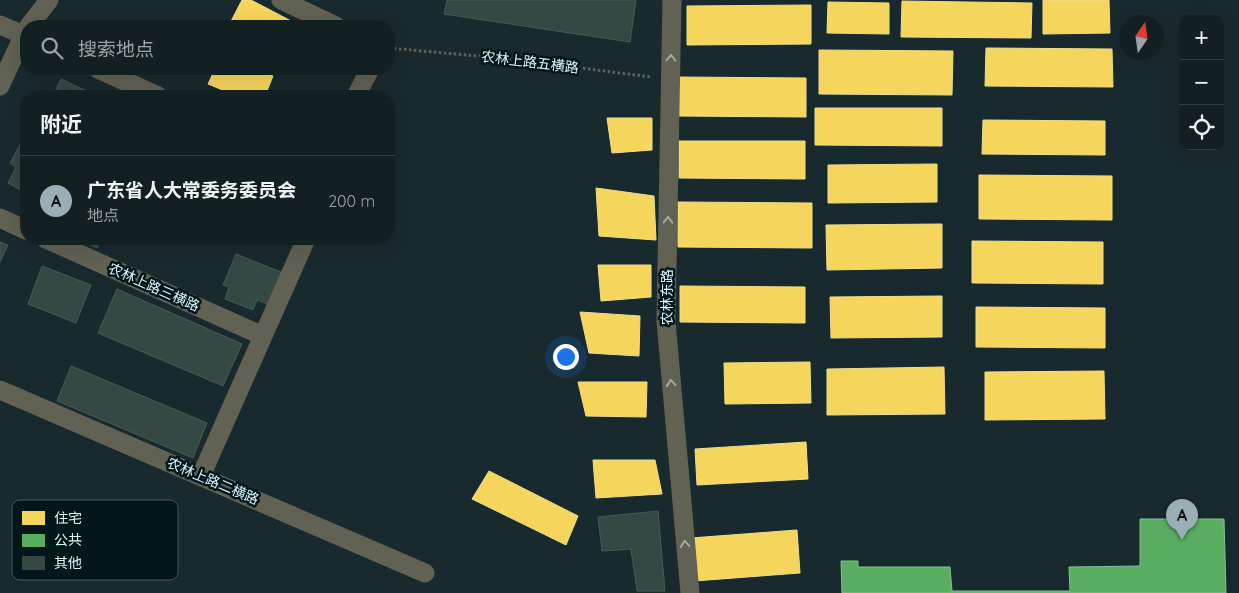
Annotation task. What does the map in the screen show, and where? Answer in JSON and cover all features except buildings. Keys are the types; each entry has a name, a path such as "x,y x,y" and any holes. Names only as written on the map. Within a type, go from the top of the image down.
{"street":[{"path":"35,20 49,0"},
{"path":"281,0 323,20"},
{"name":"农林东路","path":"672,0 666,321 690,593"},
{"path":"0,24 20,30"},
{"path":"0,86 20,44"},
{"path":"111,75 145,90"},
{"path":"359,90 367,75"},
{"path":"0,218 20,227"},
{"name":"农林上路三横路","path":"59,245 263,336"},
{"path":"201,476 303,245"},
{"name":"农林上路二横路","path":"0,390 425,573"}],"path":[{"name":"农林上路五横路","path":"395,49 511,59 670,80"}],"place":[{"name":"广东省人大常委务委员会","path":"1182,540"}]}
